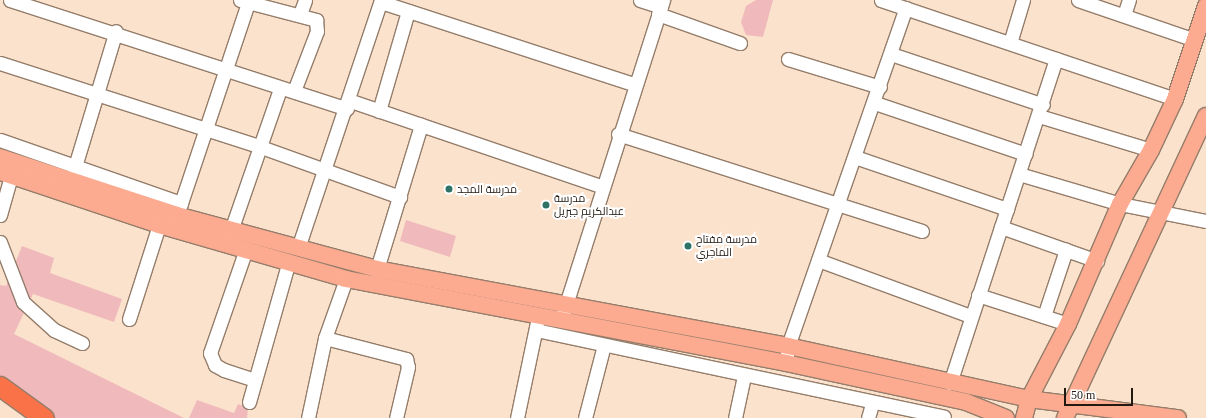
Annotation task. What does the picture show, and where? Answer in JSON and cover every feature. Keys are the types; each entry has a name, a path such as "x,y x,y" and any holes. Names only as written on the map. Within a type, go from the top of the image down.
{"highway":[{"path":"0,386 44,418"},
{"path":"0,401 24,418"}],"main road":[{"path":"1024,418 1029,399 1068,324 1097,261 1120,204 1151,150 1175,99 1206,6"},
{"path":"1068,412 1164,212 1206,116"},
{"path":"0,158 73,173 179,209 228,238 245,252 346,279 537,324 563,313 788,346 949,390 1006,418"},
{"path":"6,174 158,225 228,238 298,248 377,269 807,369 949,390 1029,399 1068,412 1178,418"}],"street":[{"path":"10,0 116,31 226,73 280,89 379,111 601,186"},
{"path":"300,14 305,0"},
{"path":"640,0 661,7 740,43"},
{"path":"881,0 1175,99"},
{"path":"1010,43 1023,0"},
{"path":"1078,0 1195,40"},
{"path":"1124,15 1129,0"},
{"path":"179,209 205,129 226,73 244,1 286,14 300,14 316,20 317,31 294,91"},
{"path":"298,248 326,171 381,1 634,84"},
{"path":"563,313 601,186 661,7"},
{"path":"786,363 788,346 880,87 906,8"},
{"path":"379,111 408,11"},
{"path":"0,140 73,173 116,31"},
{"path":"891,54 1151,150"},
{"path":"788,59 880,87"},
{"path":"517,418 537,324 604,346 872,404 944,417 949,390 970,316 1041,110 1056,59"},
{"path":"0,63 261,146 400,197"},
{"path":"228,238 280,89"},
{"path":"874,103 1026,154"},
{"path":"377,269 421,125"},
{"path":"618,134 838,206 922,231"},
{"path":"855,157 1007,208"},
{"path":"0,214 6,174"},
{"path":"1019,174 1120,204 1206,221"},
{"path":"129,319 158,225"},
{"path":"1001,227 1097,261"},
{"path":"0,242 23,302 54,330 82,342"},
{"path":"1044,316 1066,250"},
{"path":"245,252 210,352 215,365 254,380"},
{"path":"818,260 970,316"},
{"path":"248,402 288,264"},
{"path":"308,418 326,338 346,279"},
{"path":"978,295 1068,324"},
{"path":"326,338 406,359 408,367 396,418"},
{"path":"585,418 604,346"},
{"path":"801,389 807,369"},
{"path":"735,418 744,376"},
{"path":"868,418 872,404"}],"shaded area":[{"path":"756,0 773,0 763,37 746,35 741,22 746,6"},
{"path":"406,220 456,236 450,257 400,241"},
{"path":"22,246 54,258 50,273 122,299 114,322 33,294 14,334 184,418 50,418 0,380 0,285 6,286"},
{"path":"197,400 234,413 238,404 248,408 247,418 189,418"}],"place":[{"name":"مدرسة المجد","path":"449,189"},
{"name":"مدرسة عبدالكريم جبريل","path":"546,205"},
{"name":"مدرسة مفتاح الماجري","path":"688,246"}]}
